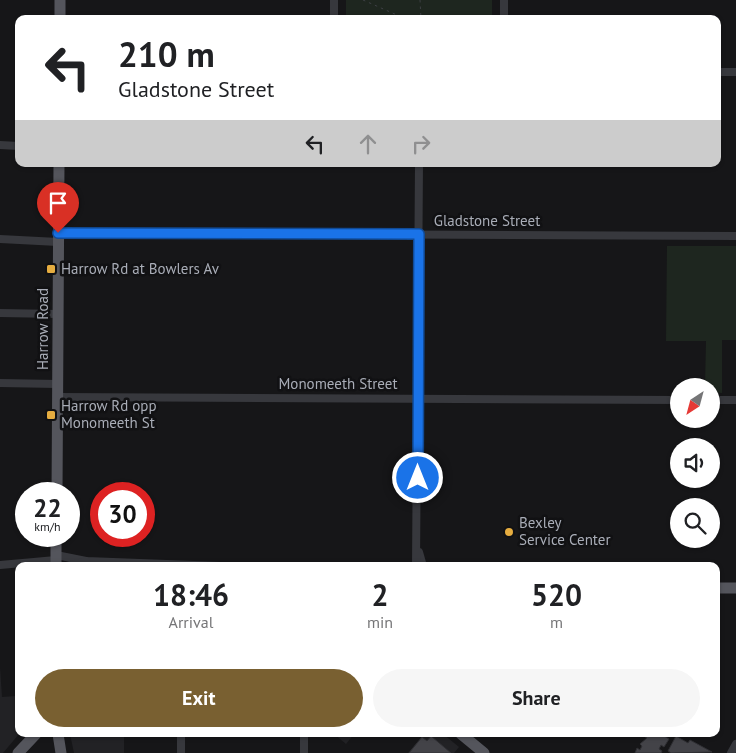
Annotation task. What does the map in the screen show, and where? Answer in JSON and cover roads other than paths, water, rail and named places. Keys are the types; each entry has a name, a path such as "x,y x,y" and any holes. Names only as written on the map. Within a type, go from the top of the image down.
{"main road":[{"path":"60,0 60,15"},
{"name":"Harrow Road","path":"57,482 59,167"},
{"path":"56,547 56,561"},
{"path":"720,588 736,588"},
{"path":"18,753 33,737"},
{"path":"58,737 61,753"},
{"path":"465,737 484,753"}],"street":[{"path":"334,0 334,15"},
{"path":"504,0 504,15"},
{"path":"721,72 736,72"},
{"path":"0,145 15,146"},
{"path":"416,562 419,167"},
{"name":"Gladstone Street","path":"0,239 419,234 736,236"},
{"path":"0,313 58,314"},
{"path":"0,383 58,384"},
{"name":"Monomeeth Street","path":"58,397 670,400"},
{"path":"720,400 736,400"},
{"path":"411,562 417,538"},
{"path":"417,538 422,562"},
{"path":"42,562 113,562"},
{"path":"0,565 15,564"},
{"path":"181,737 181,753"},
{"path":"304,737 304,753"},
{"path":"731,753 736,744"}],"place":[{"name":"Harrow Rd at Bowlers Av","path":"51,269"},
{"name":"Harrow Rd opp Monomeeth St","path":"51,415"},
{"name":"Bexley Service Center","path":"509,532"}]}
